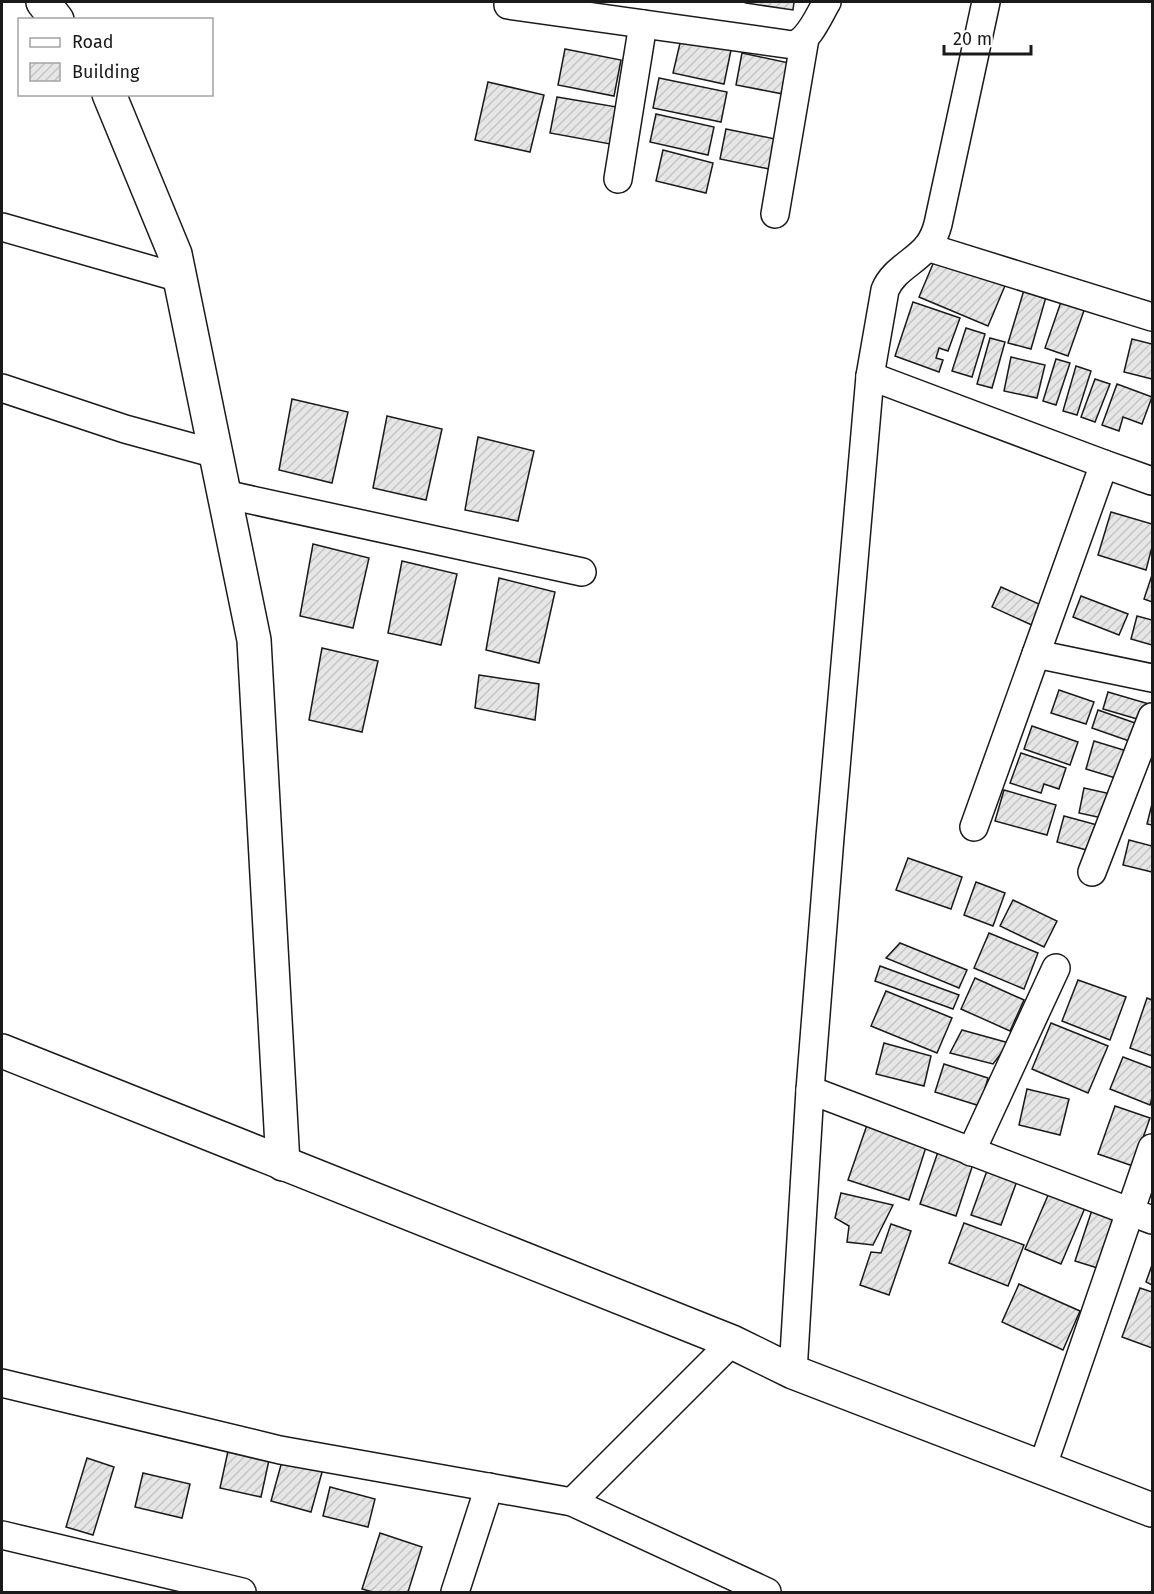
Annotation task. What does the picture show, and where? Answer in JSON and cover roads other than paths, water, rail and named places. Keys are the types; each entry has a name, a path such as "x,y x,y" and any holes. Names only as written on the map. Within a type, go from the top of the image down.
{"main road":[{"path":"43,2 55,18"},
{"path":"110,96 176,254 254,640 283,1164"},
{"path":"2,1052 732,1342 793,1372 1152,1510"}],"street":[{"path":"508,5 786,45 800,43 805,38 827,2"},
{"path":"793,1372 810,1090 870,376 888,282 927,247 935,235 986,2"},
{"path":"618,178 644,24"},
{"path":"775,214 805,38"},
{"path":"2,227 180,278"},
{"path":"927,247 1152,317"},
{"path":"870,376 1152,481"},
{"path":"2,388 125,429 216,454"},
{"path":"974,827 1104,464"},
{"path":"224,494 582,572"},
{"path":"1036,654 1152,678"},
{"path":"1092,872 1152,717"},
{"path":"971,1152 1056,968"},
{"path":"810,1090 1142,1216"},
{"path":"1042,1468 1142,1216 1152,1148"},
{"path":"572,1502 732,1342"},
{"path":"2,1383 280,1450 572,1502 767,1593"},
{"path":"455,1593 489,1487"},
{"path":"2,1535 242,1593"}]}
